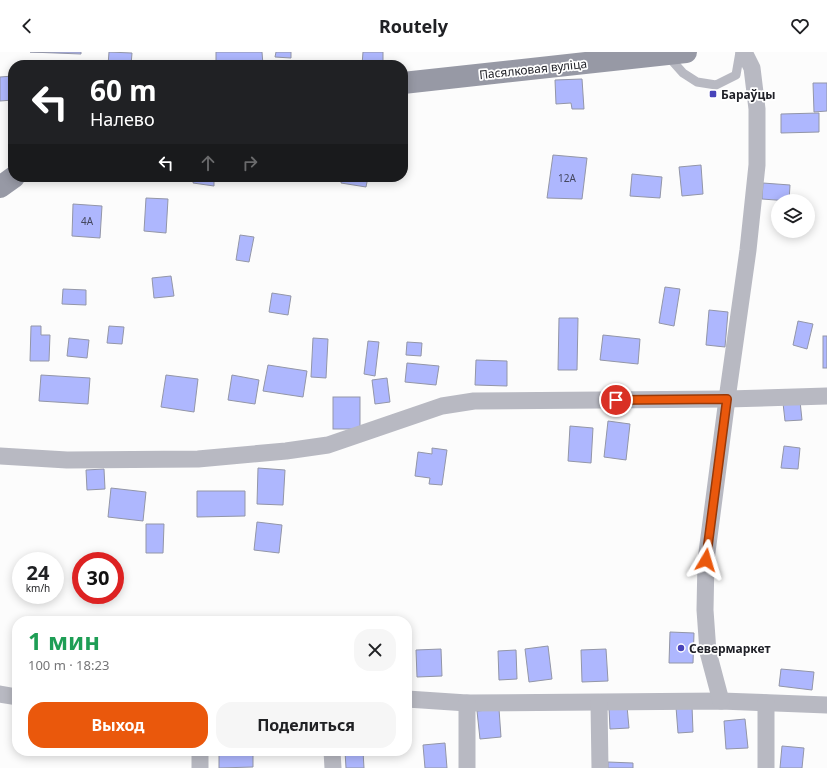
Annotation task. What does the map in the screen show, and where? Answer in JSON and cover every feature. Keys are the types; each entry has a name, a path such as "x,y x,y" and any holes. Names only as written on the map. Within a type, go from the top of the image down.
{"main road":[{"name":"Пасялковая вуліца","path":"408,82 676,53"}],"street":[{"path":"721,701 708,652 705,610 706,560 748,250 757,165 757,109 752,68 744,52"},
{"path":"0,456 68,460 198,459 286,451 328,445 442,406 474,401 727,399 827,396"},
{"path":"0,694 12,696"},
{"path":"412,699 467,703 721,701 827,704"},
{"path":"467,703 467,768"},
{"path":"599,703 600,768"},
{"path":"766,703 766,768"},
{"path":"200,756 200,768"},
{"path":"332,756 333,768"}],"lane":[{"path":"676,53 683,73 697,82 716,86 736,75 740,52"}],"building":[{"path":"30,52 81,52 81,54"},
{"path":"109,52 132,53 131,60 108,60"},
{"path":"216,52 262,52 263,60 216,60"},
{"path":"276,52 291,52 291,58 275,57"},
{"path":"363,52 383,52 383,60 362,60"},
{"path":"8,76 8,100 0,101 0,77"},
{"path":"582,79 584,109 572,109 571,103 556,104 555,80"},
{"path":"813,83 827,83 827,111 814,112"},
{"path":"819,113 819,132 781,133 781,114"},
{"path":"553,155 587,158 582,199 547,198"},
{"path":"701,165 703,194 682,196 679,167"},
{"path":"632,174 662,177 660,198 630,196"},
{"path":"214,182 214,186 193,183"},
{"path":"341,182 367,182 366,187"},
{"path":"763,183 790,185 789,194 771,194 771,200 762,199"},
{"path":"146,198 168,199 166,233 144,231"},
{"path":"73,204 102,206 100,238 72,236"},
{"path":"240,235 254,237 249,262 236,260"},
{"path":"171,276 174,296 154,298 152,278"},
{"path":"665,287 680,289 674,326 659,323"},
{"path":"63,289 86,290 86,305 62,304"},
{"path":"272,293 291,296 288,315 269,312"},
{"path":"709,310 728,312 725,347 706,345"},
{"path":"559,318 578,318 577,370 558,370"},
{"path":"798,321 813,324 807,349 793,345"},
{"path":"31,326 41,326 41,335 50,335 49,361 30,361"},
{"path":"109,326 124,327 122,344 107,343"},
{"path":"603,335 640,339 638,364 600,360"},
{"path":"823,336 827,336 827,368 823,368"},
{"path":"69,338 89,340 87,358 67,356"},
{"path":"313,338 328,339 326,378 311,377"},
{"path":"368,341 379,342 375,376 364,374"},
{"path":"407,342 422,343 421,356 406,355"},
{"path":"476,360 507,361 507,386 475,385"},
{"path":"407,363 439,366 436,385 405,382"},
{"path":"268,365 307,371 303,397 263,391"},
{"path":"41,375 90,378 88,404 39,401"},
{"path":"166,375 198,379 194,412 161,407"},
{"path":"232,375 259,380 255,404 228,400"},
{"path":"387,378 390,402 375,404 372,380"},
{"path":"333,397 360,397 360,429 333,429"},
{"path":"800,401 802,420 785,421 783,403"},
{"path":"608,421 630,424 626,460 604,457"},
{"path":"570,426 593,428 591,463 568,461"},
{"path":"784,446 800,448 798,469 781,468"},
{"path":"432,448 447,450 442,485 429,484 430,478 415,476 418,452 432,454"},
{"path":"258,468 285,470 283,505 257,504"},
{"path":"104,469 105,489 87,490 86,470"},
{"path":"111,488 146,492 143,521 108,517"},
{"path":"197,491 245,491 245,516 197,517"},
{"path":"257,522 282,525 279,553 254,550"},
{"path":"146,524 164,524 163,553 146,553"},
{"name":"Севермаркет","path":"670,632 694,633 693,663 669,663"},
{"path":"548,646 552,679 529,682 525,649"},
{"path":"441,649 442,676 417,677 416,650"},
{"path":"606,649 608,681 582,682 581,650"},
{"path":"516,650 517,679 499,680 498,651"},
{"path":"781,669 814,672 812,690 779,686"},
{"path":"627,706 629,728 610,729 609,708"},
{"path":"692,706 693,732 678,733 676,707"},
{"path":"499,709 501,737 480,739 477,711"},
{"path":"745,719 748,748 726,749 724,721"},
{"path":"445,743 447,768 425,768 423,745"},
{"path":"782,746 804,748 802,768 780,768"},
{"path":"219,756 253,756 253,767 219,768"},
{"path":"345,756 363,756 364,768 346,768"},
{"path":"608,762 633,763 633,768 608,768"}],"place":[{"name":"Бараўцы","path":"713,94"},
{"name":"Севермаркет","path":"681,648"}],"route":[{"path":"616,400 727,399 706,560"}]}
